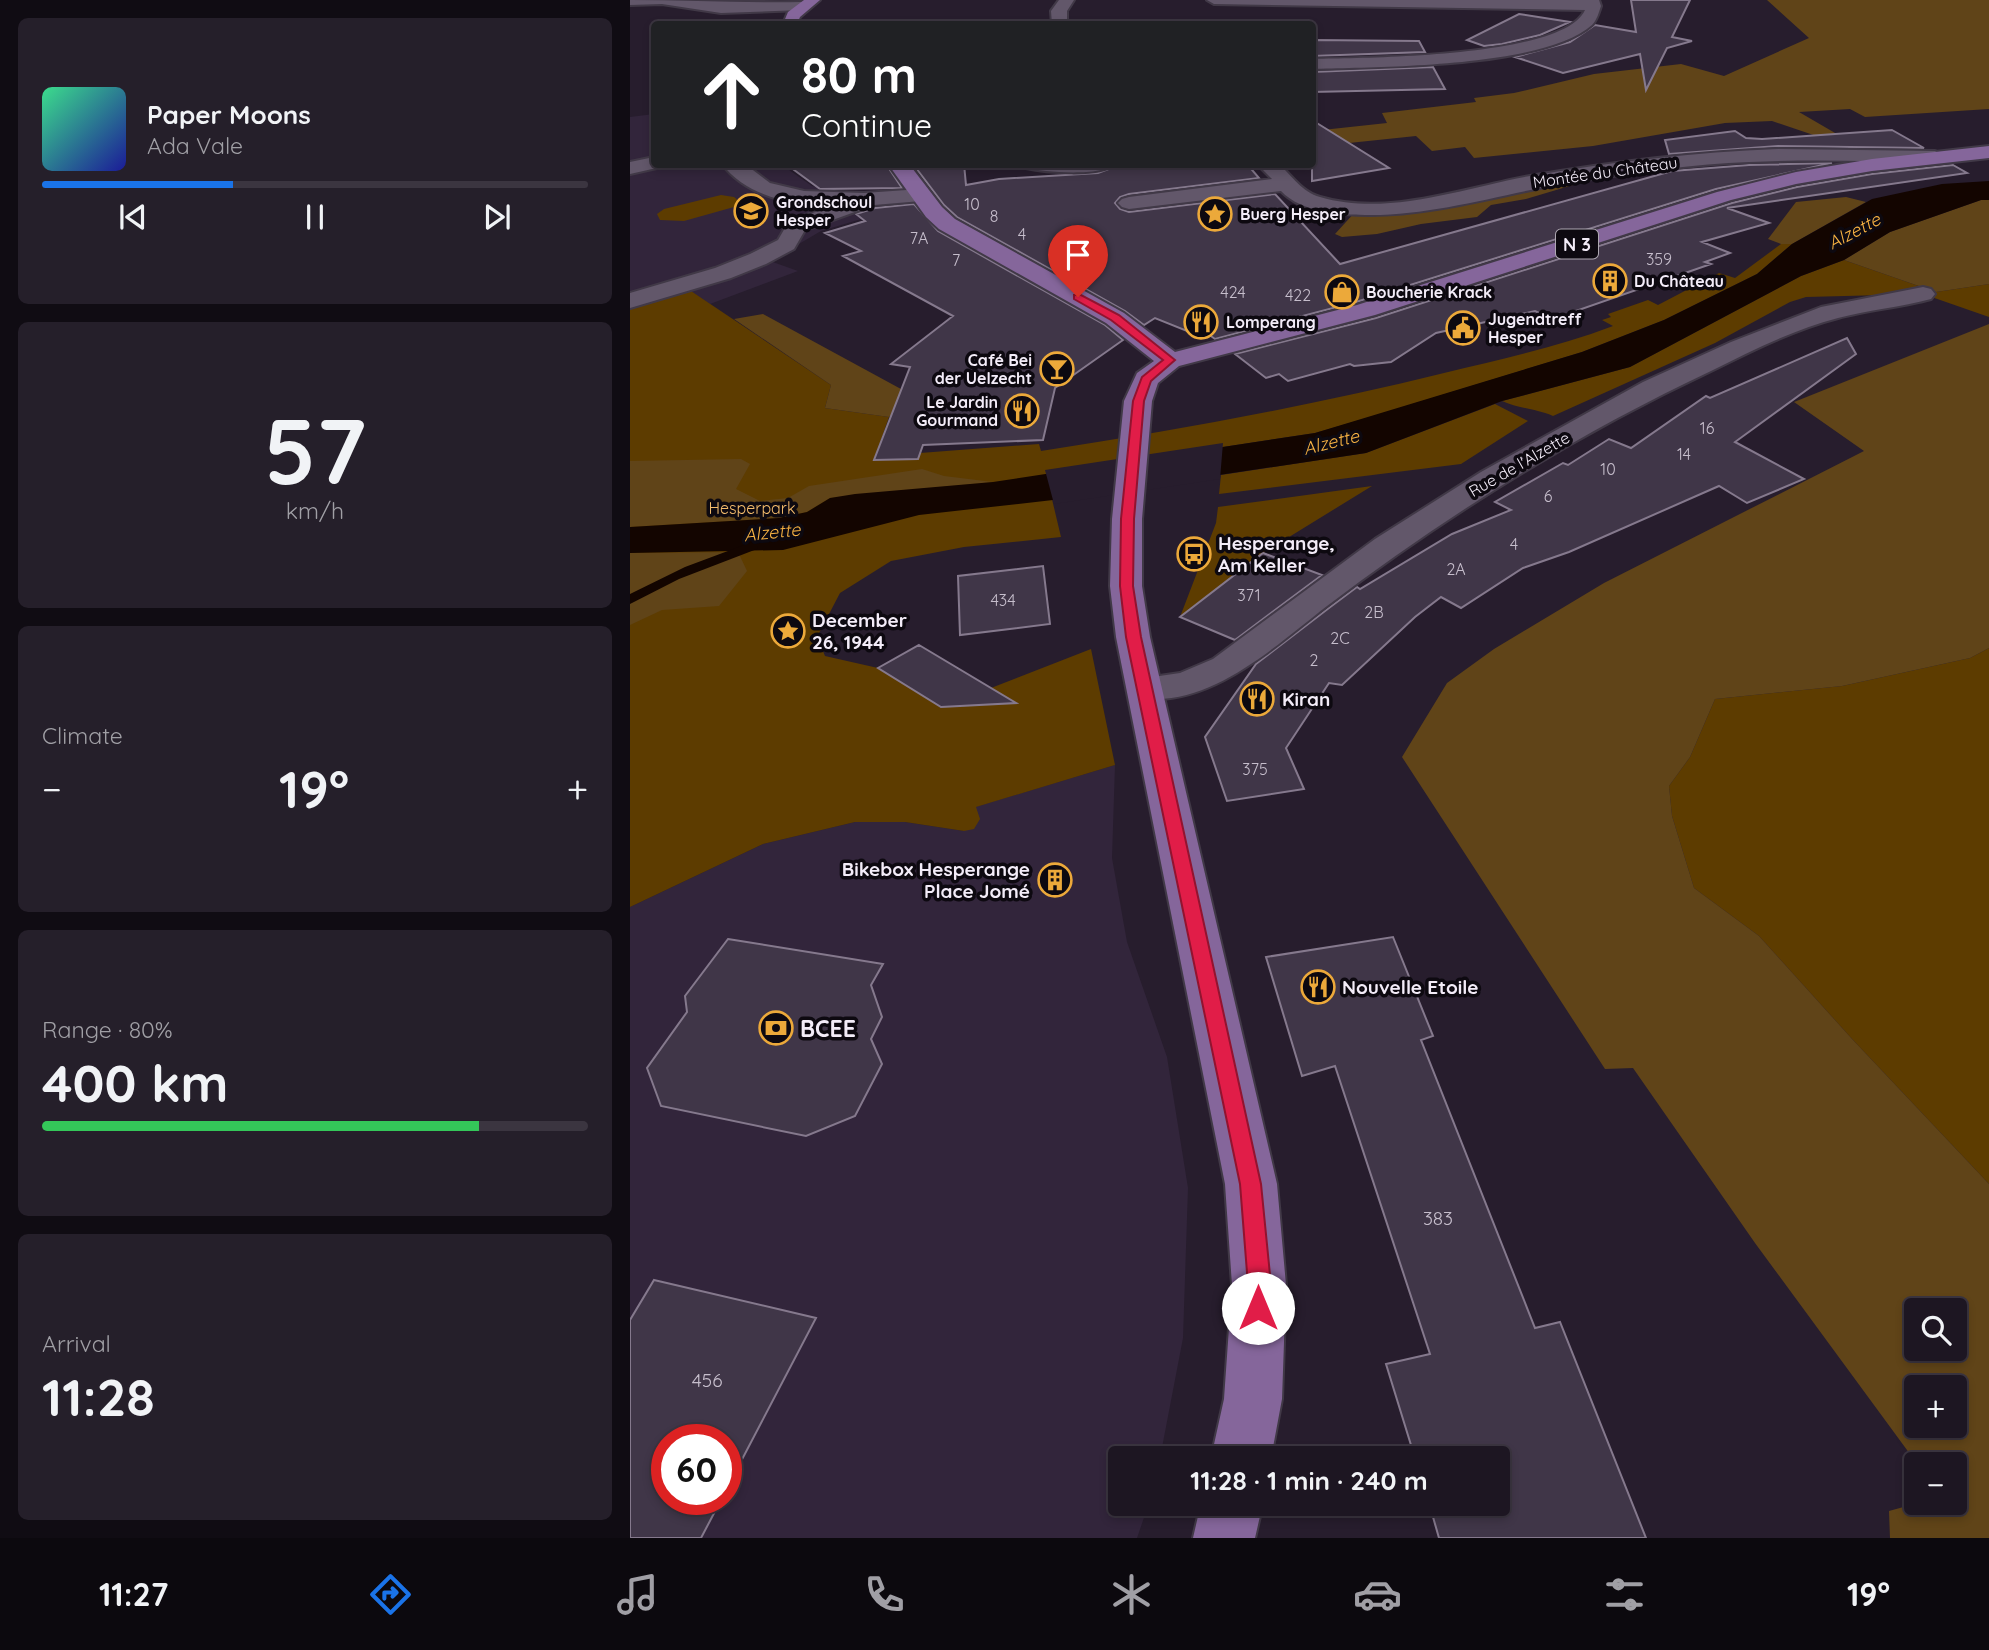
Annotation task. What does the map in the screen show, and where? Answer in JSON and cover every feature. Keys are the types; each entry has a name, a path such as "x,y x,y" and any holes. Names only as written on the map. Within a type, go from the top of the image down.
{"main road":[{"path":"791,21 793,15 807,3"},
{"name":"N 3","path":"1243,1446 1253,1399 1259,1285 1251,1184 1133,637 1126,586 1127,519 1138,401 1146,379 1170,360 1366,310 1724,195 1796,178 1935,157 1989,152"},
{"path":"901,168 947,224 1115,318 1170,360"}],"street":[{"path":"630,1 662,0 721,8 807,3"},
{"path":"1060,21 1059,11 1067,0"},
{"path":"1214,0 1593,3 1586,21 1566,33 1515,49 1434,60 1316,64"},
{"name":"Montée du Château","path":"1271,168 1290,192 1322,204 1368,208 1414,204 1529,183 1743,155 1935,157"},
{"path":"630,169 651,164"},
{"path":"737,168 766,189 797,195 866,201 921,195"},
{"path":"1129,203 1284,184"},
{"path":"630,301 723,273 758,259 786,244 797,226 866,201"},
{"name":"Rue de l'Alzette","path":"1145,688 1187,683 1225,667 1386,546 1491,478 1652,388 1740,347 1830,312 1923,294"}],"shaded area":[{"name":"Grondschoul Hesper","path":"651,114 651,168 786,168 812,186 846,194 832,203 870,207 875,215 821,231 770,261 798,271 710,304 682,286 630,301 630,117"},
{"path":"1115,765 1112,858 1127,942 1167,1057 1188,1188 1183,1338 1162,1446 1108,1446 1108,1516 1145,1516 1137,1538 630,1538 630,907 763,844 855,822 905,822 964,831 975,807"}],"green space":[{"path":"1767,0 1989,0 1989,109 1865,117 1850,109 1799,112 1854,144 1843,145 1772,121 1725,123 1593,146 1474,158 1465,147 1432,151 1416,136 1349,143 1341,151 1316,133 1316,131 1387,123 1382,113 1476,102 1474,98 1514,93 1594,74 1681,64 1724,76 1809,38"},
{"path":"1568,182 1573,185 1526,199 1491,205 1477,217 1421,224 1377,234 1342,237 1335,234 1356,211"},
{"path":"721,195 734,197 740,202 734,207 684,221 660,220 657,214 664,209"},
{"path":"1846,197 1866,202 1792,244 1781,244 1768,239 1796,202"},
{"path":"1981,200 1989,200 1989,284 1936,292 1844,260 1890,232"},
{"name":"Hesperpark","path":"1781,244 1792,244 1757,274 1664,320 1582,352 1315,433 1046,474 1061,537 964,547 891,561 840,593 817,637 825,656 878,668 942,707 962,706 991,688 1091,649 1115,765 976,807 980,819 974,829 964,831 905,822 855,822 763,844 630,907 630,301 682,285 831,385 825,408 889,417 874,460 917,459 920,453 1039,444 1041,451 1143,435 1344,396 1508,358 1613,326 1602,320 1611,317 1608,314 1648,300 1658,305 1719,273 1735,278"},
{"path":"1844,260 1936,292 1989,284 1989,317 1923,294 1806,297 1790,302 1715,343 1553,416 1502,401 1630,367 1801,276"},
{"path":"763,314 912,395 889,417 825,408 831,385 734,319"},
{"path":"1989,324 1989,648 1970,658 1842,686 1715,699 1690,757 1669,786 1672,816 1694,888 1759,936 1989,1184 1989,1538 1890,1538 1889,1511 1904,1507 1904,1515 1967,1515 1967,1452 1908,1452 1755,1243 1633,1068 1605,1069 1402,757 1447,683 1494,649 1604,583 1864,451 1794,402"},
{"path":"1495,404 1528,421 1461,464 1219,494 1221,475 1366,453"},
{"path":"741,459 750,464 736,489 760,501 788,498 809,486 922,469 944,476 993,482 830,498 807,512 779,518 630,527 630,461"},
{"path":"1372,486 1263,553 1180,617 1216,523 1218,507"},
{"path":"738,552 747,571 719,606 662,610 630,625 630,553"},
{"path":"1989,648 1989,1184 1759,936 1694,888 1672,816 1669,786 1690,757 1715,699 1842,686 1970,658"}],"water":[{"name":"Alzette","path":"1989,181 1989,200 1981,200 1890,232 1844,260 1801,276 1630,367 1502,401 1366,453 1053,500 919,515 783,550 630,553 630,527 779,518 807,512 830,498 855,494 993,482 1315,433 1582,352 1664,320 1757,274 1792,244 1872,199 1942,184"}],"pier":[{"path":"1223,443 1220,479 1054,504 1045,470"}],"building":[{"path":"1631,0 1690,0 1672,37 1692,41 1667,48 1646,90 1640,54 1563,73 1515,57 1570,42 1595,25 1636,32"},
{"path":"1519,14 1570,22 1540,35 1502,44 1484,46 1467,40"},
{"path":"1316,40 1419,41 1425,52 1316,56"},
{"path":"1433,67 1445,89 1316,92 1316,72"},
{"path":"1316,122 1389,168 1312,181 1312,168 1316,168"},
{"path":"1892,130 1924,148 1778,146 1669,154 1665,140 1735,131 1746,138 1762,139"},
{"path":"1832,163 1716,189 1356,302 1215,339 1204,331 1192,333 1155,318 1144,325 1125,311 957,217 944,205 916,168 964,168 966,185 999,179 1098,173 1111,168 1250,168 1259,178 1129,194 1120,197 1115,203 1120,209 1129,212 1275,194 1340,264 1672,171 1749,165"},
{"path":"1953,165 1967,173 1727,208 1769,223 1702,242 1730,253 1705,262 1711,264 1553,319 1535,311 1436,333 1391,362 1354,366 1350,364 1288,381 1279,374 1266,378 1235,354 1376,318 1732,203 1797,187 1872,174"},
{"path":"791,168 889,168 902,188 820,189"},
{"path":"914,204 938,231 1105,325 1123,340 1055,388 1043,440 923,445 918,459 874,460 910,367 891,364 953,316 843,256 861,251 825,233 865,221 856,214 875,208"},
{"path":"1847,338 1856,354 1735,442 1804,479 1747,503 1719,486 1569,552 1523,568 1461,608 1441,597 1415,617 1342,685 1329,683 1286,748 1304,789 1227,801 1205,737 1256,664 1357,587 1360,589 1452,534 1511,510 1495,502 1563,463 1568,465 1609,439 1631,448 1706,396 1710,398"},
{"path":"1263,553 1322,575 1235,640 1180,617"},
{"path":"1043,566 1050,624 960,635 958,576"},
{"path":"919,645 1016,703 941,707 878,668"},
{"path":"1393,937 1433,1036 1421,1040 1535,1328 1560,1322 1646,1538 1439,1538 1433,1516 1510,1516 1510,1446 1411,1446 1386,1364 1430,1354 1335,1066 1302,1076 1266,957"},
{"name":"BCEE","path":"728,939 883,964 871,985 882,1017 871,1039 882,1064 855,1116 806,1136 661,1106 647,1068 687,1012 685,996"},
{"path":"654,1280 816,1318 742,1459 742,1424 651,1424 651,1515 713,1515 701,1538 630,1538 630,1320"}],"waterway":[{"path":"630,600 674,576 752,546"}],"place":[{"name":"Grondschoul Hesper","path":"751,211"},
{"name":"Buerg Hesper","path":"1215,214"},
{"name":"Du Château","path":"1610,281"},
{"name":"Boucherie Krack","path":"1342,292"},
{"name":"Lomperang","path":"1201,322"},
{"name":"Jugendtreff Hesper","path":"1463,328"},
{"name":"Café Bei der Uelzecht","path":"1057,369"},
{"name":"Le Jardin Gourmand","path":"1022,411"},
{"name":"Hesperange, Am Keller","path":"1194,554"},
{"name":"December 26, 1944","path":"788,631"},
{"name":"Kiran","path":"1257,699"},
{"name":"Bikebox Hesperange Place Jomé","path":"1055,880"},
{"name":"Nouvelle Etoile","path":"1318,987"},
{"name":"BCEE","path":"776,1028"}],"route":[{"path":"1078,297 1115,318 1170,360 1146,379 1138,401 1127,519 1126,586 1133,637 1251,1184 1259,1285 1258,1308"}]}
